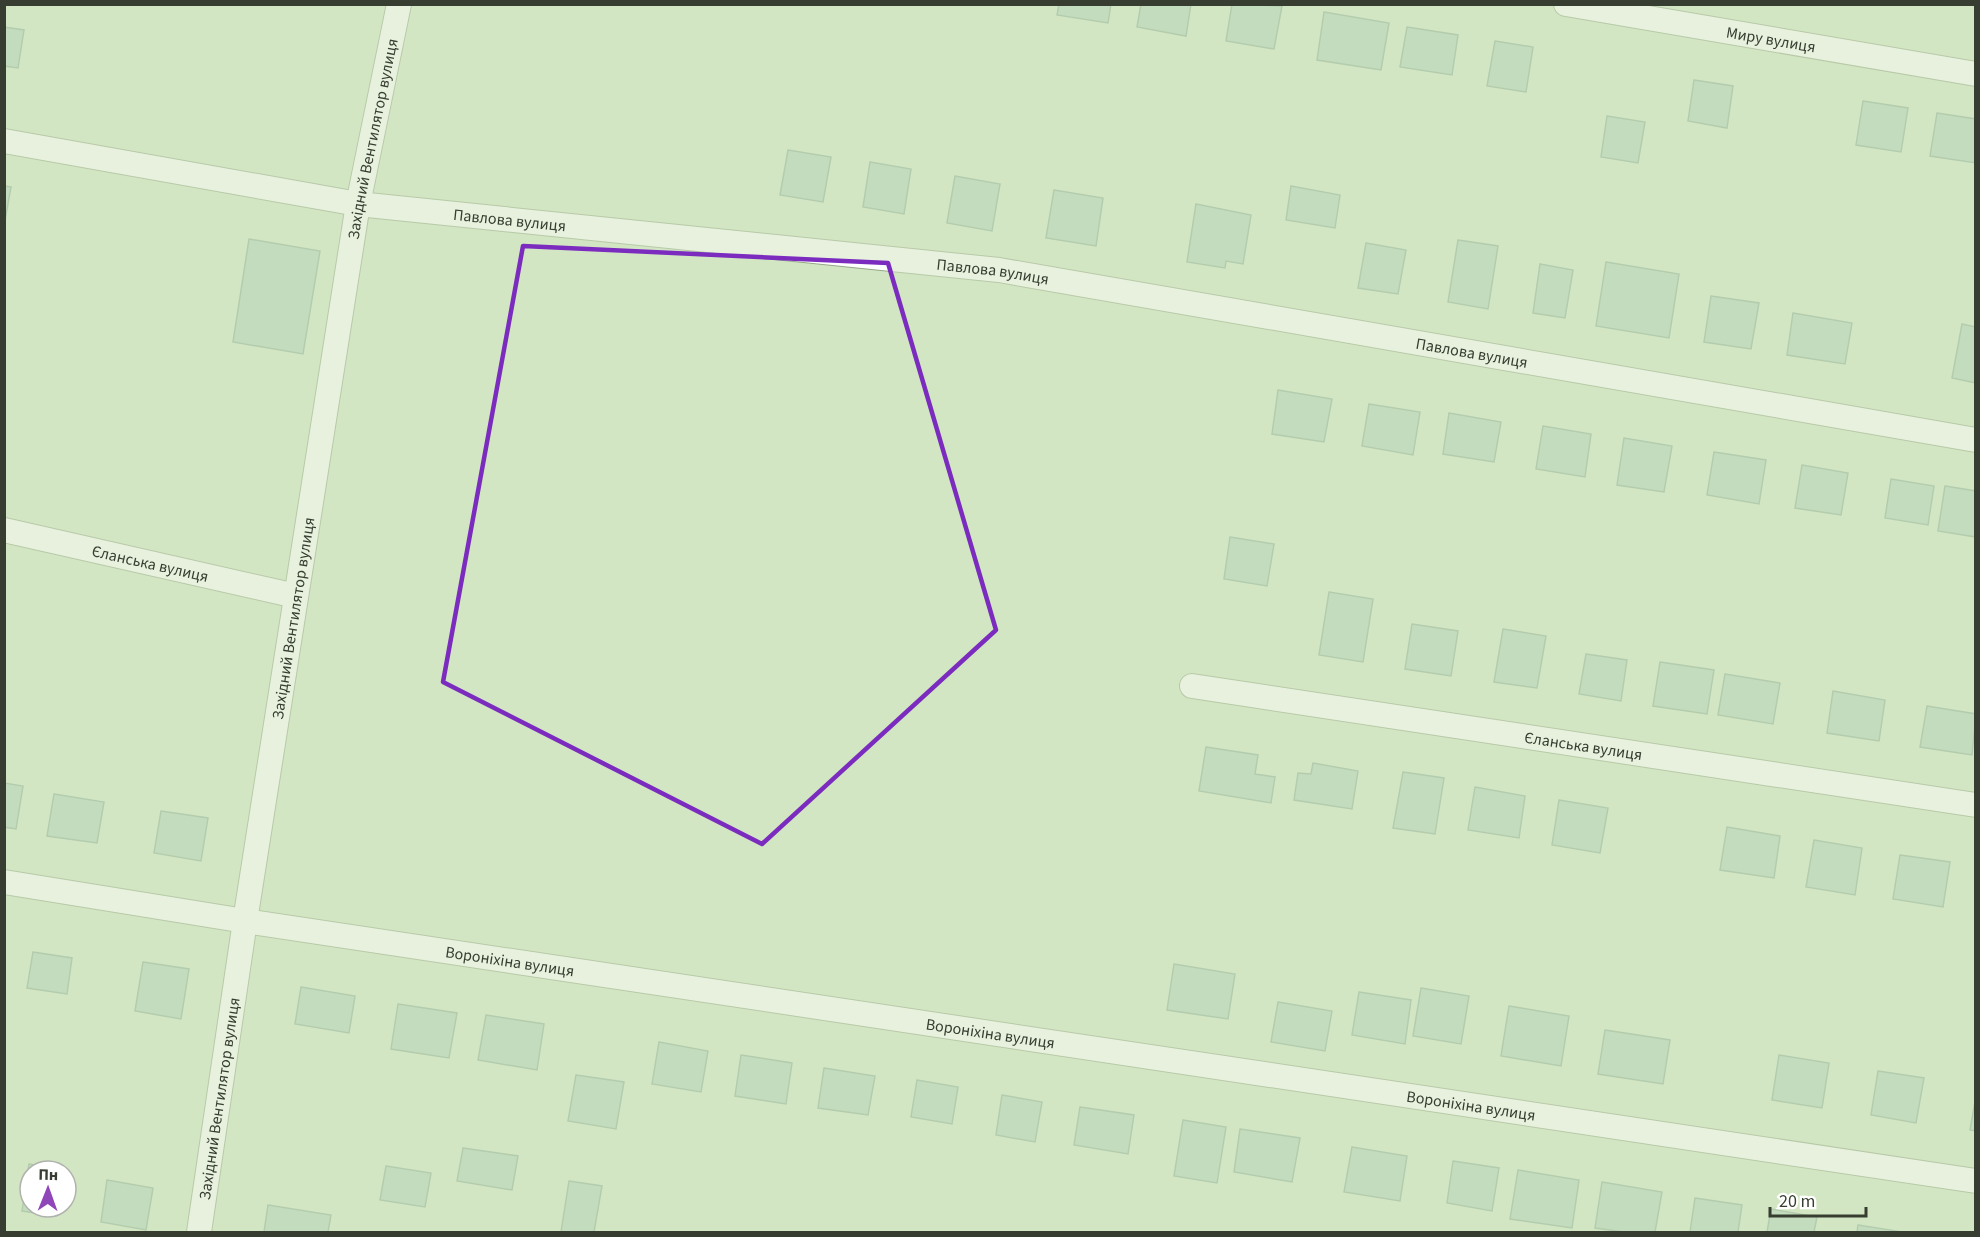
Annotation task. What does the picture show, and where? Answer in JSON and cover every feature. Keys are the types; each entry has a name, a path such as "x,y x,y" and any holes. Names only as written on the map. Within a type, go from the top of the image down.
{"street":[{"name":"Західний Вентилятор вулиця","path":"199,1233 244,921 358,204 399,4"},
{"name":"Миру вулиця","path":"1566,4 1976,74"},
{"name":"Павлова вулиця","path":"4,141 358,204 999,270 1976,440"},
{"name":"Єланська вулиця","path":"4,530 296,596"},
{"name":"Єланська вулиця","path":"1192,686 1976,805"},
{"name":"Вороніхіна вулиця","path":"4,882 244,921 1976,1181"}],"highlighted area":[{"path":"523,246 888,263 996,630 762,844 443,682"}],"building":[{"path":"1059,4 1111,4 1108,23 1057,15"},
{"path":"1141,4 1191,4 1186,36 1137,27"},
{"path":"1232,4 1282,6 1274,49 1226,41"},
{"path":"1324,12 1389,23 1381,70 1317,60"},
{"path":"4,27 24,30 18,68 4,66"},
{"path":"1407,27 1458,35 1452,75 1400,67"},
{"path":"1495,41 1533,47 1526,92 1487,86"},
{"path":"1694,80 1733,86 1727,128 1688,121"},
{"path":"1863,101 1908,108 1901,152 1856,145"},
{"path":"1937,113 1976,119 1976,163 1930,156"},
{"path":"1607,116 1645,122 1638,163 1601,157"},
{"path":"788,150 831,157 823,202 780,195"},
{"path":"870,162 911,169 904,214 863,207"},
{"path":"955,176 1000,184 992,231 947,223"},
{"path":"4,186 11,187 4,226"},
{"path":"1291,186 1340,195 1335,228 1286,220"},
{"path":"1054,190 1103,198 1096,246 1046,238"},
{"path":"1196,204 1251,215 1243,264 1226,261 1225,268 1187,262"},
{"path":"249,239 320,251 303,354 233,342"},
{"path":"1458,240 1498,246 1488,309 1448,302"},
{"path":"1366,243 1406,250 1398,294 1358,288"},
{"path":"1606,262 1679,274 1669,338 1596,326"},
{"path":"1540,264 1573,270 1565,318 1533,313"},
{"path":"1711,296 1759,303 1751,349 1704,342"},
{"path":"1793,313 1852,323 1845,364 1787,355"},
{"path":"1962,324 1976,327 1976,383 1952,378"},
{"path":"1278,390 1332,399 1324,442 1272,434"},
{"path":"1369,404 1420,412 1413,455 1362,446"},
{"path":"1449,413 1501,422 1494,462 1443,454"},
{"path":"1543,426 1591,434 1585,477 1536,469"},
{"path":"1624,438 1672,446 1664,492 1617,485"},
{"path":"1714,452 1766,460 1759,504 1707,495"},
{"path":"1802,465 1848,473 1841,515 1795,508"},
{"path":"1891,479 1934,486 1928,525 1885,518"},
{"path":"1945,486 1976,491 1976,537 1938,531"},
{"path":"1230,537 1274,544 1267,586 1224,579"},
{"path":"1329,592 1373,599 1363,662 1319,655"},
{"path":"1412,624 1458,631 1451,676 1405,669"},
{"path":"1503,629 1546,636 1537,688 1494,682"},
{"path":"1586,654 1627,660 1621,701 1579,694"},
{"path":"1660,662 1714,670 1707,714 1653,706"},
{"path":"1725,674 1780,683 1773,724 1718,715"},
{"path":"1833,691 1885,700 1879,741 1827,733"},
{"path":"1927,706 1976,714 1972,755 1920,747"},
{"path":"1206,747 1258,755 1255,774 1275,777 1271,803 1199,791"},
{"path":"1313,763 1358,771 1352,809 1294,800 1298,773 1311,774"},
{"path":"1403,772 1444,778 1435,834 1393,828"},
{"path":"4,783 23,786 16,829 4,827"},
{"path":"1475,787 1525,796 1519,838 1468,830"},
{"path":"54,794 104,802 97,843 47,836"},
{"path":"1559,800 1608,808 1600,853 1552,845"},
{"path":"161,811 208,818 201,861 154,853"},
{"path":"1727,827 1780,836 1774,878 1720,870"},
{"path":"1814,840 1862,848 1855,895 1806,887"},
{"path":"1900,855 1950,862 1943,907 1893,899"},
{"path":"33,952 72,958 67,994 27,988"},
{"path":"143,962 189,969 181,1019 135,1011"},
{"path":"1174,964 1235,974 1228,1019 1167,1010"},
{"path":"301,987 355,996 349,1033 295,1024"},
{"path":"1421,988 1469,996 1461,1044 1413,1036"},
{"path":"1359,992 1411,1000 1405,1044 1352,1035"},
{"path":"1278,1002 1332,1011 1325,1051 1271,1042"},
{"path":"398,1004 457,1013 449,1058 391,1049"},
{"path":"1509,1006 1569,1016 1561,1066 1501,1056"},
{"path":"486,1015 544,1024 537,1070 478,1060"},
{"path":"1605,1030 1670,1040 1663,1084 1598,1074"},
{"path":"659,1042 708,1051 701,1092 652,1084"},
{"path":"741,1055 792,1063 786,1104 735,1096"},
{"path":"1779,1055 1829,1063 1822,1108 1772,1100"},
{"path":"824,1068 875,1076 868,1115 818,1108"},
{"path":"1878,1071 1924,1078 1916,1123 1871,1115"},
{"path":"576,1075 624,1082 616,1129 568,1121"},
{"path":"917,1080 958,1087 952,1124 911,1117"},
{"path":"1002,1095 1042,1102 1035,1142 996,1135"},
{"path":"1976,1096 1976,1131 1970,1130"},
{"path":"1080,1107 1134,1115 1128,1154 1074,1145"},
{"path":"1183,1120 1226,1127 1217,1183 1174,1176"},
{"path":"1240,1129 1300,1138 1292,1182 1234,1172"},
{"path":"1352,1147 1407,1156 1400,1201 1344,1192"},
{"path":"463,1148 518,1156 512,1190 457,1181"},
{"path":"1453,1161 1499,1168 1492,1211 1447,1203"},
{"path":"386,1166 431,1173 425,1207 380,1200"},
{"path":"1518,1170 1579,1180 1572,1228 1510,1219"},
{"path":"107,1180 153,1188 146,1230 101,1222"},
{"path":"569,1181 602,1186 594,1232 561,1232"},
{"path":"1602,1182 1662,1192 1655,1232 1624,1232 1595,1228"},
{"path":"1695,1198 1742,1205 1738,1232 1690,1232"},
{"path":"268,1205 331,1215 328,1232 264,1232"},
{"path":"1771,1209 1817,1217 1814,1232 1767,1232"},
{"path":"1858,1225 1902,1232 1857,1232"}]}
